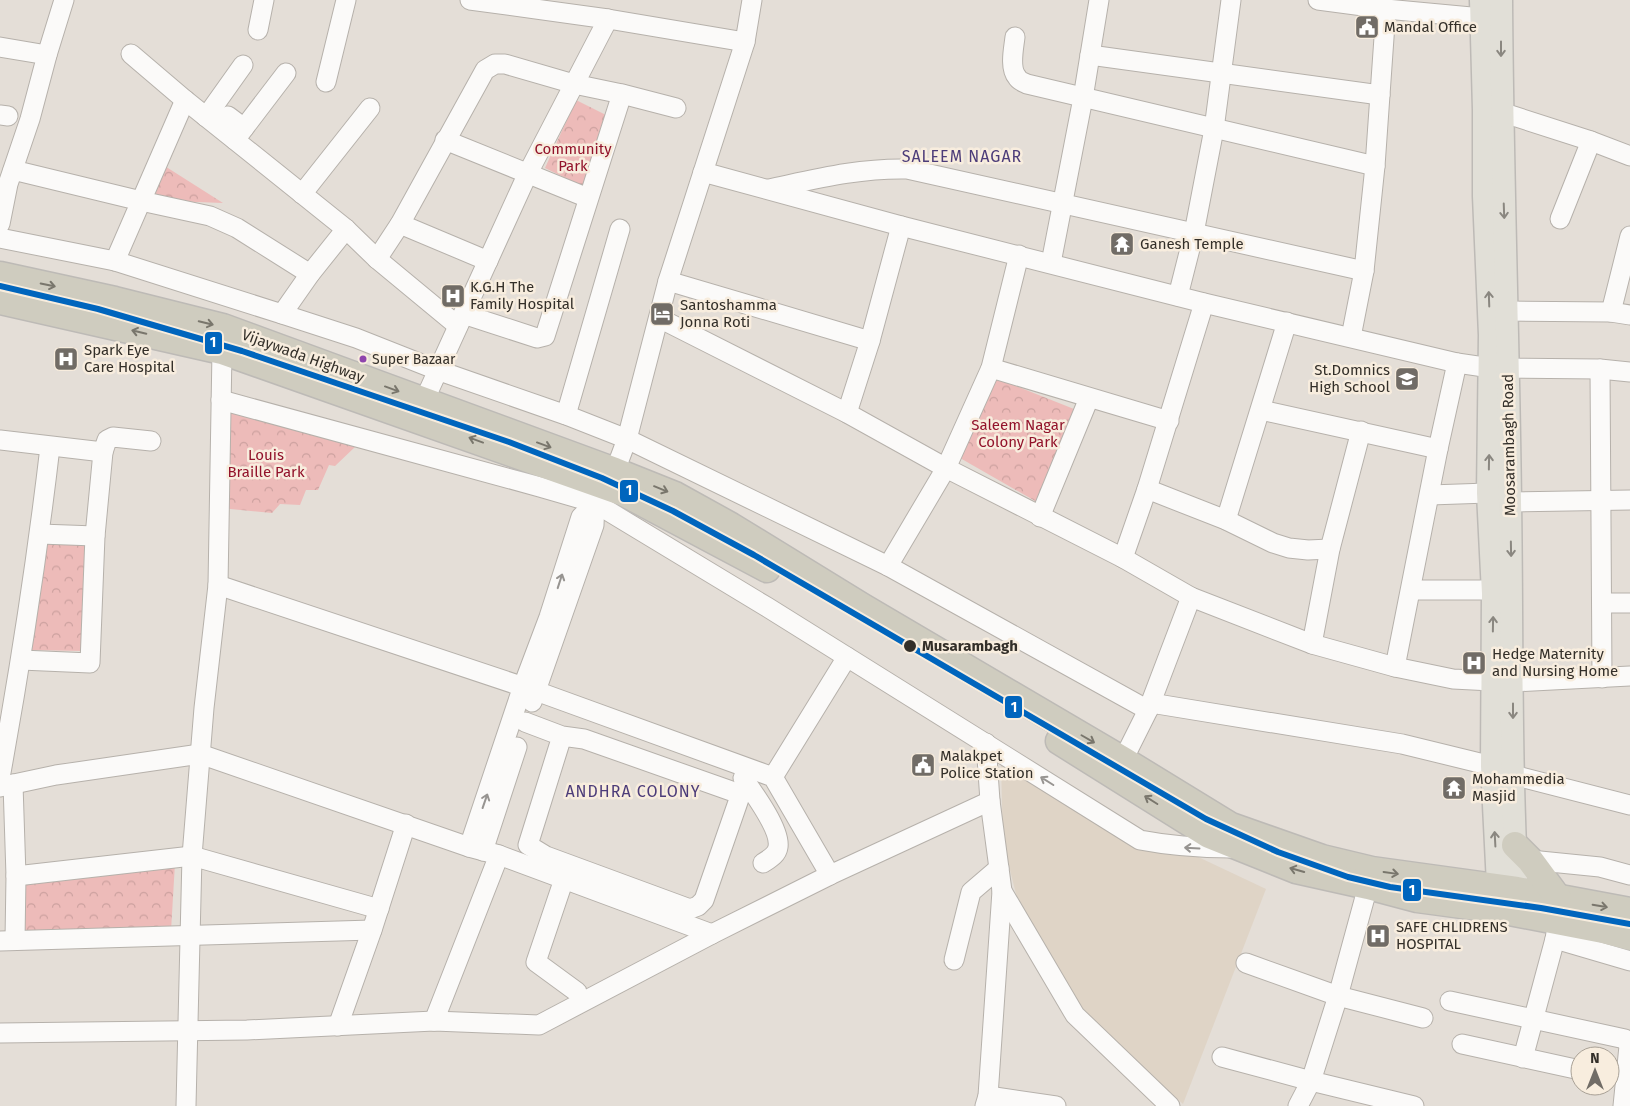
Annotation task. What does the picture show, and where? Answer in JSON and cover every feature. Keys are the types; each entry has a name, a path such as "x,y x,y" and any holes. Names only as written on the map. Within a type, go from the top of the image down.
{"highway":[{"name":"Vijaywada Highway","path":"0,275 115,300 223,327 424,401 605,487"},
{"name":"Vijaywada Highway","path":"0,301 222,351 624,493 710,527 862,607 1123,760 1231,826 1322,858 1508,900 1557,919 1630,937"},
{"name":"Vijaywada Highway","path":"710,527 743,555 916,658 991,700 1209,835 1296,870 1417,898 1508,900"},
{"path":"1523,852 1557,919"},
{"name":"Vijaywada Highway","path":"1557,919 1630,911"}],"main road":[{"name":"Moosarambagh Road","path":"1501,0 1493,111 1484,196 1510,502 1502,589 1502,681 1523,852 1508,900"},
{"name":"Moosarambagh Road","path":"1482,9 1493,111 1507,311 1499,368 1488,493 1502,589"},
{"name":"Moosarambagh Road","path":"1502,681 1492,766 1508,900"}],"street":[{"path":"0,224 8,184 30,119 64,0"},
{"path":"258,30 264,0"},
{"path":"326,82 346,0"},
{"path":"434,1021 529,689 594,524 605,487 627,439 668,281 745,42 752,0"},
{"path":"1051,263 1083,98 1099,0"},
{"path":"1178,296 1194,233 1214,129 1231,0"},
{"path":"1318,0 1386,9 1482,9"},
{"path":"481,1 608,19 745,42"},
{"path":"1351,337 1364,271 1376,166 1386,9"},
{"path":"424,401 528,173 608,19"},
{"path":"1015,36 1014,68 1018,79 1036,88 1376,166"},
{"path":"0,47 47,55"},
{"path":"131,54 208,106 302,194 346,229 377,258 461,320 537,338 545,336 622,94"},
{"path":"1090,55 1380,95"},
{"path":"377,258 400,224 485,70 495,64 505,64 574,84 676,108"},
{"path":"115,261 141,201 208,106 243,65"},
{"path":"239,134 286,73"},
{"path":"302,194 370,108"},
{"path":"1493,111 1591,141 1630,156"},
{"path":"445,140 588,198"},
{"path":"1560,219 1591,141"},
{"path":"765,190 851,171 885,168 907,169 1364,271"},
{"path":"13,170 210,216 237,228 310,274"},
{"path":"703,172 901,226 1204,303 1457,363 1499,368 1600,368 1630,372"},
{"path":"400,224 488,261"},
{"path":"847,413 870,341 901,226"},
{"path":"282,314 310,274 346,229"},
{"path":"566,415 620,230"},
{"path":"1611,312 1628,255 1630,236"},
{"path":"0,238 115,261 282,314 356,338 437,370 566,415 627,439 888,566 1149,706 1402,744 1492,766"},
{"path":"888,566 946,468 991,368 1019,255"},
{"path":"668,281 870,341"},
{"path":"1123,558 1148,489 1204,303"},
{"path":"1507,311 1611,312 1630,315"},
{"path":"659,318 847,413 946,468 1123,558 1191,597 1312,644 1395,667 1453,679 1502,681 1630,676"},
{"path":"1226,520 1287,322"},
{"path":"186,1106 192,856 200,754 218,585 222,351"},
{"path":"1395,667 1457,363"},
{"path":"991,368 1169,420"},
{"path":"1600,368 1602,678"},
{"path":"1040,517 1089,398"},
{"path":"221,400 540,487 605,487 768,607 1140,840 1168,846 1240,848"},
{"path":"1261,410 1438,449"},
{"path":"1312,644 1330,549 1361,431"},
{"path":"21,660 90,663 95,536 103,452 107,440 113,437 152,441"},
{"path":"0,440 103,452"},
{"path":"50,447 40,534 4,783 16,876 7,941 372,930"},
{"path":"1148,489 1226,520 1256,535 1289,548 1330,549"},
{"path":"1430,495 1488,493"},
{"path":"1510,502 1630,500"},
{"path":"40,534 95,536"},
{"path":"218,585 529,689 743,780 762,804 778,839 778,848 772,857 763,863"},
{"path":"1410,590 1502,589"},
{"path":"1123,760 1149,706 1191,597"},
{"path":"1603,604 1630,603"},
{"path":"773,777 847,657"},
{"path":"484,851 525,722 529,689"},
{"path":"525,722 562,736 584,739 743,780 773,777"},
{"path":"562,736 528,845 546,856 690,909 698,906 704,900 739,799 743,780"},
{"path":"986,743 990,801 1002,891 987,1101 1056,1106"},
{"path":"4,783 200,754 564,879 712,934"},
{"path":"1513,775 1630,804"},
{"path":"773,777 830,875"},
{"path":"0,1033 338,1026 434,1021 539,1025 712,934 830,875 990,801"},
{"path":"338,1026 372,930 406,824"},
{"path":"1523,852 1600,867 1630,875"},
{"path":"16,876 192,856 379,909"},
{"path":"954,960 971,892 999,868"},
{"path":"564,879 536,962 577,992"},
{"path":"1298,1106 1311,1081 1338,996 1368,886"},
{"path":"1002,891 1076,1015 1170,1106"},
{"path":"1523,1058 1557,919 1630,960"},
{"path":"1246,963 1338,996 1423,1018"},
{"path":"1450,1001 1624,1039 1628,1042 1628,1077 1623,1106"},
{"path":"1462,1044 1570,1068"},
{"path":"1222,1057 1414,1106"}],"shaded area":[{"path":"1001,764 1266,889 1183,1104 1094,1025 1067,988 1016,894 1003,842"}],"green space":[{"name":"Community Park","path":"576,100 606,115 586,188 545,168"},
{"path":"160,163 223,203 145,200"},
{"name":"Saleem Nagar Colony Park","path":"996,378 1074,409 1037,502 960,458"},
{"name":"Louis Braille Park","path":"226,408 355,447 335,466 329,465 318,490 306,490 300,505 280,504 272,513 220,508"},
{"path":"45,538 87,539 84,651 30,650"},
{"path":"175,863 171,931 25,935 24,885"}],"transit line":[{"name":"1","path":"0,286 98,309 242,351 509,442 602,478 673,511 754,555 1206,819 1278,852 1348,877 1390,887 1541,908 1630,924"}],"place":[{"name":"Mandal Office","path":"1367,27"},
{"name":"Ganesh Temple","path":"1122,244"},
{"name":"K.G.H The Family Hospital","path":"453,296"},
{"name":"Santoshamma Jonna Roti","path":"662,314"},
{"name":"Spark Eye Care Hospital","path":"66,359"},
{"name":"Super Bazaar","path":"363,359"},
{"name":"St.Domnics High School","path":"1407,379"},
{"name":"Musarambagh","path":"910,646"},
{"name":"Hedge Maternity and Nursing Home","path":"1474,663"},
{"name":"Malakpet Police Station","path":"923,765"},
{"name":"Mohammedia Masjid","path":"1454,788"},
{"name":"SAFE CHLIDRENS HOSPITAL","path":"1378,936"}],"district":[{"name":"SALEEM NAGAR","path":"962,156"},
{"name":"ANDHRA COLONY","path":"633,791"}]}
